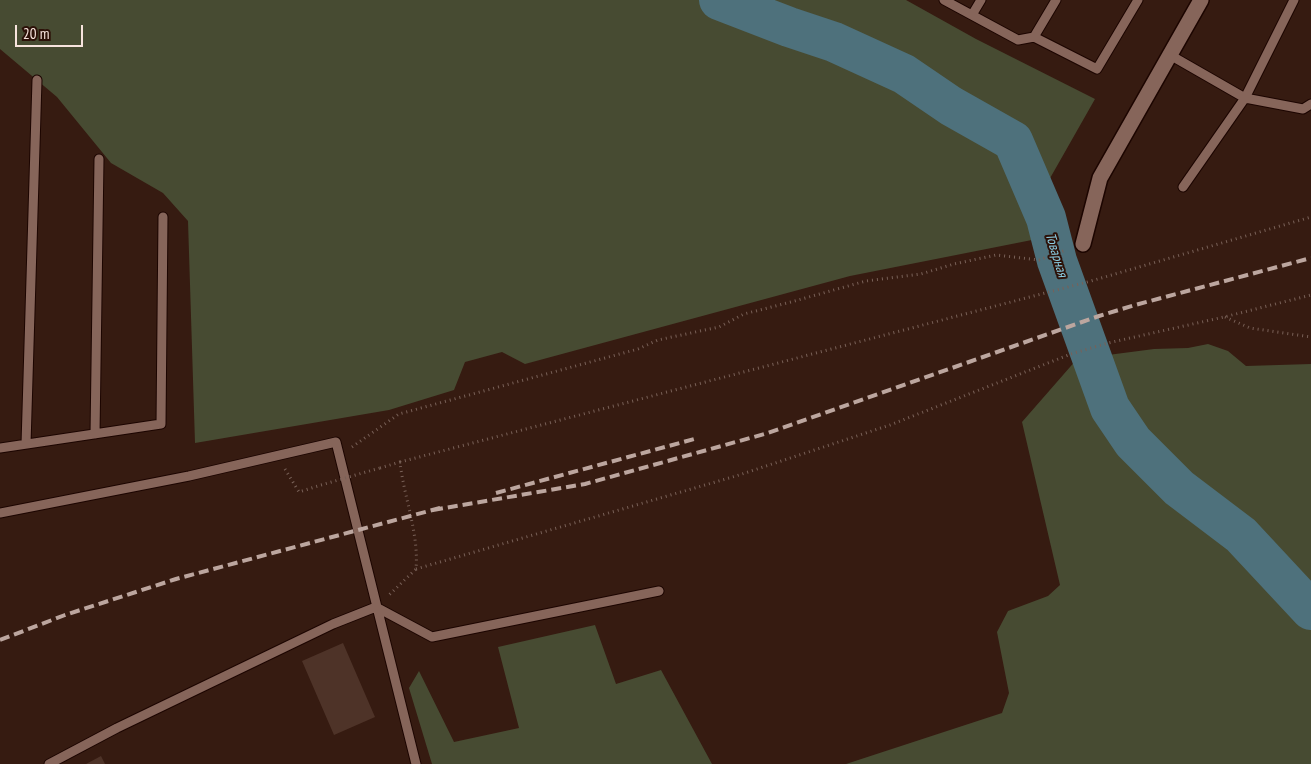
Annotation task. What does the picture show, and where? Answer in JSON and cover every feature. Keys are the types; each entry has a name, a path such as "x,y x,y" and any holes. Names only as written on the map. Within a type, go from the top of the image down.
{"street":[{"path":"1083,244 1100,178 1201,0"}],"lane":[{"path":"944,0 1018,40 1034,37 1097,69 1138,0"},
{"path":"972,15 981,0"},
{"path":"1034,37 1056,0"},
{"path":"1183,187 1245,98 1294,0"},
{"path":"1170,56 1245,98 1303,109 1311,104"},
{"path":"26,444 37,80"},
{"path":"95,434 99,159"},
{"path":"0,448 162,424 163,217"},
{"path":"0,513 189,476 336,442 416,764"},
{"path":"49,764 117,728 333,624 376,607 432,637 659,592"}],"path":[{"path":"277,456 299,492 400,462 1091,281 1311,217"},
{"path":"339,456 400,414 638,349 658,340 719,327 744,314 866,281 921,274 954,264 996,255 1040,260 1068,249"},
{"path":"376,607 416,568 736,476 890,425 1071,354 1108,343 1224,317 1311,294"},
{"path":"1224,317 1250,328 1311,337"},
{"path":"400,462 417,554 416,568"}],"green space":[{"path":"0,0 906,0 976,39 1095,99 1049,180 1042,238 850,276 525,364 502,352 465,362 454,390 389,410 195,443 188,221 163,193 111,163 57,97 0,49"},
{"path":"1208,344 1228,351 1246,366 1311,364 1311,764 846,764 1002,713 1009,693 997,632 1008,611 1048,596 1060,585 1022,422 1077,359 1154,349 1188,348"},
{"path":"595,625 616,684 661,670 712,764 432,764 409,688 419,671 454,742 519,728 498,647"}],"building":[{"path":"343,643 375,717 334,735 302,661"},
{"path":"101,756 105,764 86,764"}],"waterway":[{"name":"Товарная","path":"719,0 834,42 904,74 951,106 1013,141 1046,218 1057,261 1110,408 1133,442 1179,488 1241,535 1311,610"}],"railway":[{"path":"433,510 585,484 768,433 1099,316 1311,258"},
{"path":"496,493 698,438"},
{"path":"0,640 65,615 176,579 440,508"}]}
